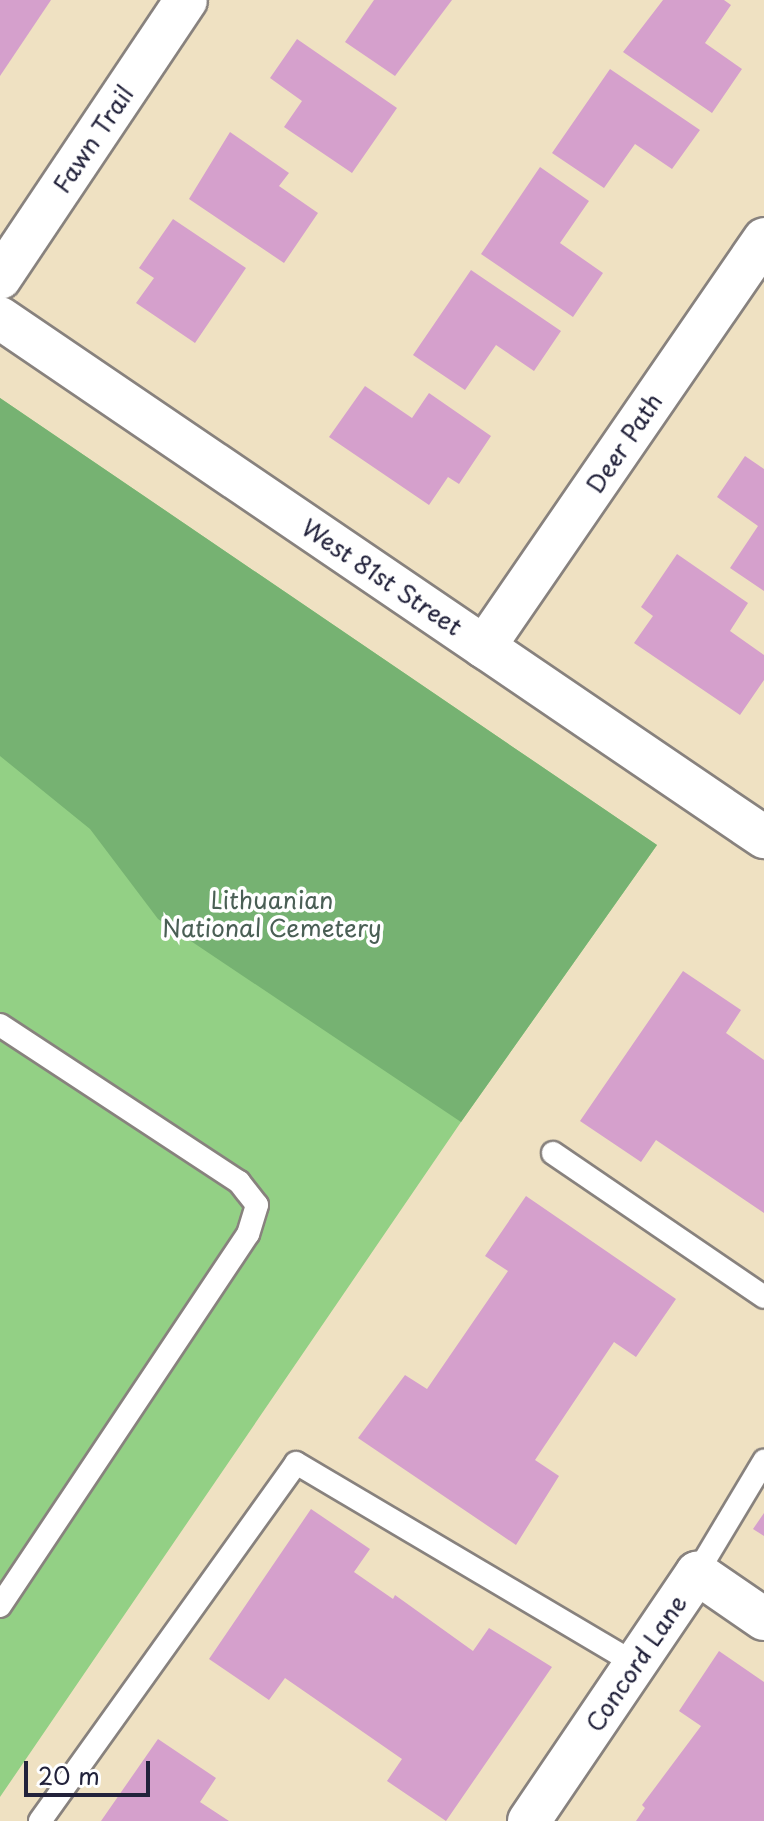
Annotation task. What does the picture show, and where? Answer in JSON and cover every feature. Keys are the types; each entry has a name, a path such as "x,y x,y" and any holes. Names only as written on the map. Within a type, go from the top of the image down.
{"street":[{"name":"Fawn Trail","path":"0,278 186,0"},
{"name":"Deer Path","path":"484,647 764,239"},
{"name":"West 81st Street","path":"0,318 764,837"},
{"name":"Concord Lane","path":"529,1821 697,1573 764,1619"}],"lane":[{"path":"0,1025 239,1182 257,1205 248,1234 0,1606"},
{"path":"553,1153 764,1297"},
{"path":"697,1573 764,1461"},
{"path":"40,1821 296,1463 636,1664"}],"green space":[{"name":"Lithuanian National Cemetery","path":"0,398 657,845 461,1122 0,1797"},
{"path":"0,398 657,845 461,1122 158,919 90,829 0,756"}],"building":[{"path":"0,0 51,0 0,76"},
{"path":"374,0 452,0 395,76 345,42"},
{"path":"663,0 724,0 731,5 705,43 742,69 712,113 623,52"},
{"path":"297,39 397,108 352,173 284,127 302,101 270,78"},
{"path":"610,69 700,130 672,169 635,144 604,188 552,153"},
{"path":"230,132 289,173 279,186 318,213 284,263 189,199"},
{"path":"540,167 589,201 560,243 603,273 573,317 481,254"},
{"path":"173,219 246,268 195,343 136,303 154,278 139,268"},
{"path":"471,270 561,331 534,371 496,345 465,390 413,355"},
{"path":"365,386 412,418 429,393 491,436 459,484 448,477 429,505 329,437"},
{"path":"745,456 764,469 764,591 730,568 758,526 717,497"},
{"path":"677,554 748,603 730,631 764,655 764,680 740,715 634,643 653,616 641,607"},
{"path":"683,971 741,1010 726,1033 764,1060 764,1213 656,1140 641,1162 580,1121"},
{"path":"526,1196 676,1299 636,1357 614,1342 535,1460 559,1476 516,1545 358,1438 405,1375 427,1389 508,1271 485,1256"},
{"path":"311,1509 370,1549 354,1572 393,1599 395,1595 473,1651 489,1628 552,1667 446,1821 387,1781 402,1759 285,1678 269,1700 209,1659"},
{"path":"764,1513 764,1536 753,1529"},
{"path":"719,1651 764,1682 764,1821 636,1821 645,1808 642,1805 701,1726 679,1711"},
{"path":"158,1739 216,1778 200,1802 229,1821 101,1821"}]}
